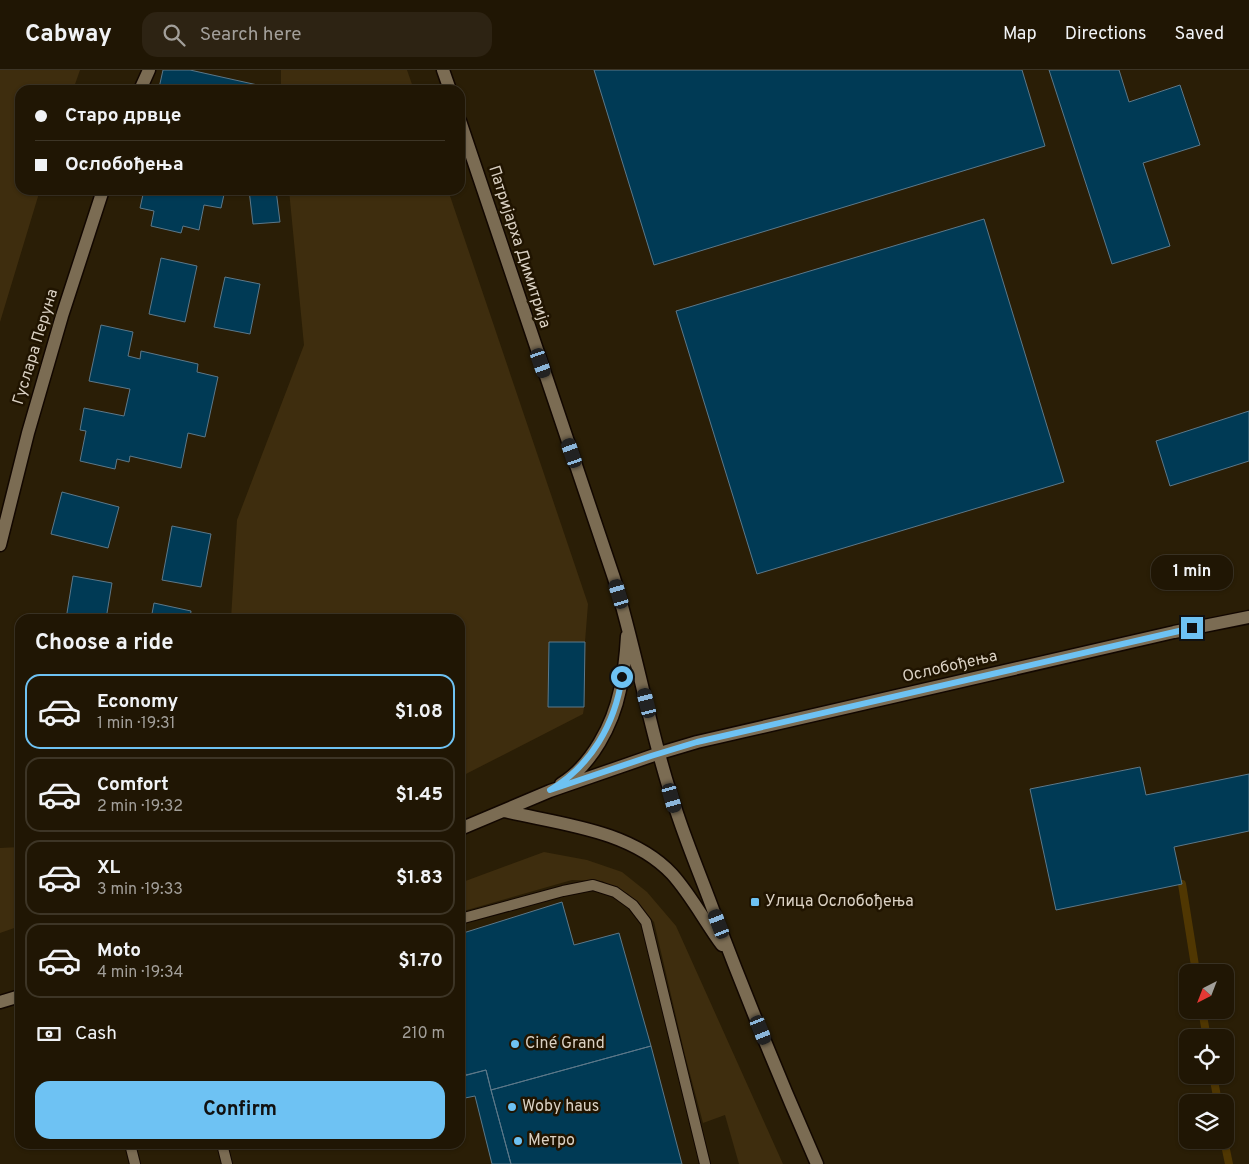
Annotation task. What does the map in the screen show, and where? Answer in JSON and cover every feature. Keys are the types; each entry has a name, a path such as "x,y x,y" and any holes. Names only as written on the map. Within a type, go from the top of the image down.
{"main road":[{"path":"142,85 149,70"},
{"path":"443,70 448,85"},
{"name":"Патријарха Димитрија","path":"465,136 614,578 628,624 677,815 732,958"},
{"name":"Гуслара Перуна","path":"0,545 28,433 62,316 101,195"},
{"name":"Ослобођења","path":"660,754 697,742 1174,632 1249,617"},
{"path":"465,827 550,790 567,781 582,766 594,750 608,725 620,690 628,624"},
{"path":"550,790 660,754"},
{"path":"504,811 596,832 635,846 654,858 672,874 732,958 790,1103 817,1164"},
{"path":"0,1002 15,998"}],"lane":[{"path":"465,918 563,891 593,886 616,892 633,905 646,922 705,1164"},
{"path":"131,1149 135,1164"},
{"path":"224,1149 228,1164"}],"shaded area":[{"path":"0,70 80,70 75,85 15,85 15,195 38,195 0,322"},
{"path":"281,70 407,70 412,85 281,85"},
{"path":"289,195 450,195 588,604 583,714 465,774 465,614 231,614 237,520 304,345"},
{"path":"15,847 15,928 0,933 0,848"},
{"path":"544,852 587,860 622,872 647,892 676,926 783,1164 739,1164 725,1115 703,1123 654,922 628,894 602,881 572,880 465,911 465,881"}],"building":[{"path":"163,70 190,70 258,85 160,85"},
{"path":"594,70 1022,70 1045,146 654,265"},
{"path":"1049,70 1119,70 1129,102 1180,85 1200,145 1143,163 1170,246 1112,264"},
{"path":"143,195 224,195 221,208 204,205 199,230 183,226 181,233 151,226 154,211 140,208"},
{"path":"250,195 277,195 280,222 253,224"},
{"path":"984,219 1064,482 757,574 676,311"},
{"path":"161,258 197,266 185,322 149,314"},
{"path":"225,277 260,284 250,334 214,327"},
{"path":"101,325 133,332 128,356 140,359 141,351 198,364 197,372 218,377 205,437 188,433 181,468 130,456 129,462 117,459 115,469 80,461 86,431 80,430 84,408 124,416 130,389 89,381"},
{"path":"1249,411 1249,461 1170,486 1156,441"},
{"path":"62,492 119,507 108,548 51,534"},
{"path":"172,526 211,534 201,587 162,580"},
{"path":"73,576 112,583 107,614 67,614"},
{"path":"154,603 191,611 191,614 152,614"},
{"path":"549,642 585,642 584,707 548,707"},
{"path":"1140,767 1146,795 1249,774 1249,831 1174,847 1182,884 1056,910 1030,789"},
{"path":"562,902 574,945 619,933 651,1046 491,1090 486,1070 466,1075 465,932"},
{"path":"651,1046 682,1164 511,1164 491,1090"},
{"path":"486,1070 511,1164 492,1164 475,1096 465,1098 465,1076"}],"waterway":[{"path":"1182,884 1195,964"},
{"path":"1204,1019 1205,1029"},
{"path":"1215,1084 1217,1094"},
{"path":"1226,1149 1229,1164"}],"place":[{"name":"Улица Ослобођења","path":"755,902"},
{"name":"Ciné Grand","path":"515,1044"},
{"name":"Woby haus","path":"512,1107"},
{"name":"Метро","path":"518,1141"}],"route":[{"path":"622,677 618,700 608,725 594,750 567,781 550,790 697,742 1192,628"}]}
